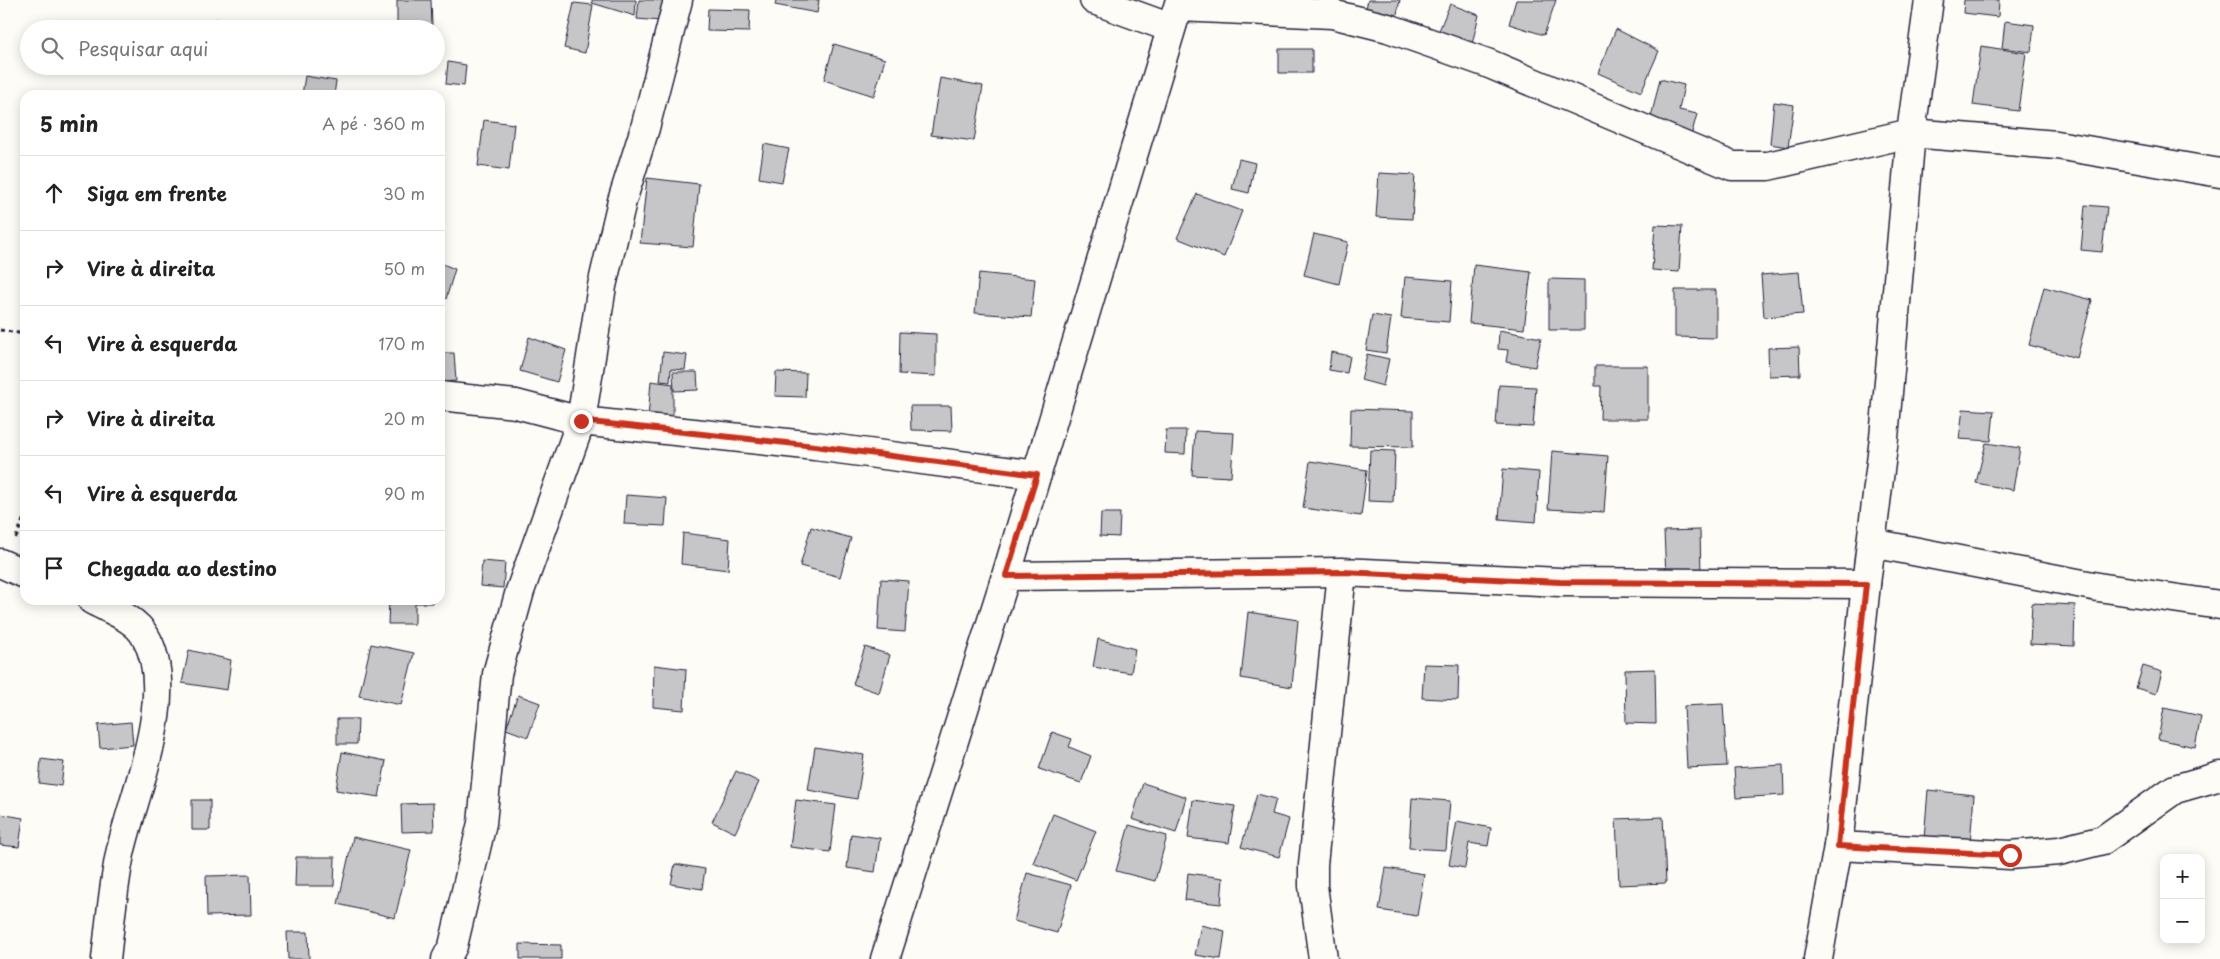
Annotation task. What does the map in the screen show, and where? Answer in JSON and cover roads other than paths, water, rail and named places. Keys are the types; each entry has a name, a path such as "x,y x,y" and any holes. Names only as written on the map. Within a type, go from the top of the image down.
{"street":[{"path":"446,959 453,946 482,823 498,674 506,636 581,421 602,286 622,202 648,119 678,0"},
{"path":"1094,0 1177,12 1332,14 1388,28 1487,63 1732,166 1768,166 1911,133 2057,145 2220,171"},
{"path":"1818,959 1838,846 1866,584 1884,438 1911,133 1929,0"},
{"path":"884,959 1006,576 1177,12"},
{"path":"445,397 516,404 581,421 815,446 1037,475"},
{"path":"1872,543 2098,587 2220,605"},
{"path":"0,563 20,572"},
{"path":"1006,576 1342,572 1560,582 1866,584"},
{"path":"1323,959 1313,886 1313,857 1342,572"},
{"path":"101,605 135,623 145,635 152,652 156,675 157,703 145,764 120,854 106,959"},
{"path":"1838,846 2010,855 2059,851 2103,840 2175,789 2220,776"}]}
